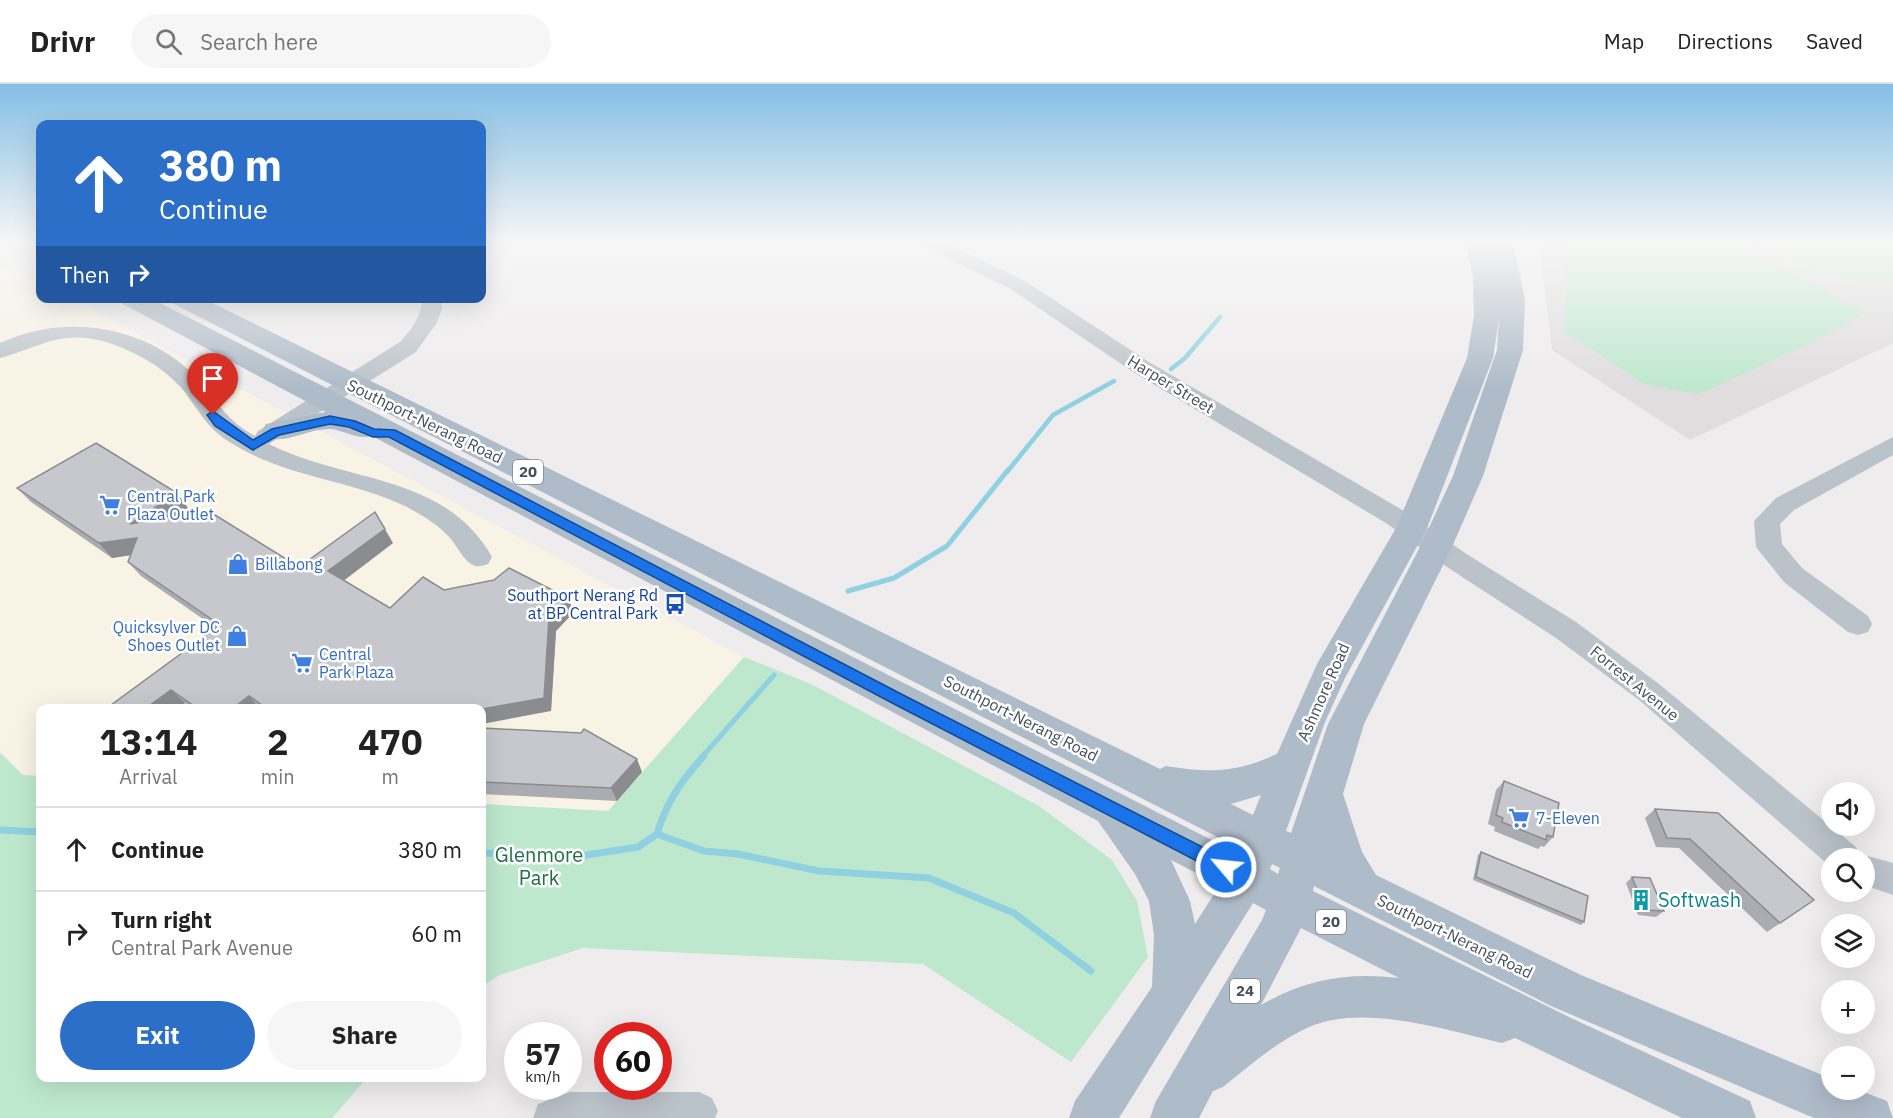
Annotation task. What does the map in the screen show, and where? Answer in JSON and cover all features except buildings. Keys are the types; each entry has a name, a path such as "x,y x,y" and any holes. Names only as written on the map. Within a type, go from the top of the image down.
{"main road":[{"name":"Ashmore Road","path":"1173,1118 1280,929 1346,724 1424,537 1480,358 1487,315 1486,291"},
{"name":"Ashmore Road","path":"1092,1118 1226,915 1263,841 1307,722 1341,649 1468,476 1510,350 1513,300 1511,291"},
{"name":"Southport-Nerang Road","path":"140,303 261,366 339,392 705,559 1263,841 1566,991 1768,1078 1870,1118"},
{"name":"Southport-Nerang Road","path":"189,303 339,392 391,433 901,701 1290,901 1555,1034 1733,1118"},
{"path":"261,366 270,381 291,401 291,411 264,439"},
{"path":"264,439 330,420 351,423 373,433 391,433"},
{"path":"1142,780 1207,789 1232,789 1255,782 1291,765"},
{"path":"1323,792 1345,860 1363,891"},
{"path":"1109,806 1156,872 1168,898 1175,934 1174,994"},
{"path":"1196,1079 1263,1029 1311,1004 1334,999 1365,998 1432,1005 1555,1034"}],"street":[{"name":"Harper Street","path":"1027,291 1141,367 1424,537"},
{"path":"264,439 415,341 432,309 432,303"},
{"path":"0,351 30,338 68,331 90,332 123,341 176,370 189,383 219,423 264,439 305,469 409,497 452,524 479,557"},
{"path":"1858,624 1793,574 1769,547 1767,521 1785,504 1893,446"},
{"name":"Forrest Avenue","path":"1424,537 1566,630 1624,672 1832,848"},
{"path":"1875,873 1893,879"},
{"path":"552,1118 570,1111 699,1111"}],"shaded area":[{"path":"0,291 36,291 36,303 80,303 744,657 608,811 486,804 486,704 36,704 36,776 23,775 0,750"},
{"path":"1545,291 1893,291 1893,343 1690,440 1552,350"}],"green space":[{"path":"1565,291 1825,291 1865,313 1813,342 1698,394 1644,384 1564,331"},
{"name":"Glenmore Park","path":"744,657 811,684 1039,806 1112,860 1137,901 1148,957 1071,1062 923,964 583,948 500,975 486,984 486,804 608,811"},
{"path":"0,753 23,775 36,776 36,1082 364,1082 332,1118 0,1118"}],"waterway":[{"path":"1171,369 1185,358 1220,317"},
{"path":"1007,472 1053,415 1114,381"},
{"path":"848,591 894,578 947,546 1008,470"},
{"path":"701,758 774,675"},
{"path":"657,834 675,793 703,757"},
{"path":"0,830 36,832"},
{"path":"486,853 580,856 638,847 657,834"},
{"path":"657,834 704,851 738,854 819,871 929,878 1014,913 1091,971"}],"place":[{"name":"Central Park Plaza Outlet","path":"110,505"},
{"name":"Billabong","path":"238,564"},
{"name":"Southport Nerang Rd at BP Central Park","path":"675,604"},
{"name":"Quicksylver DC Shoes Outlet","path":"237,636"},
{"name":"Central Park Plaza","path":"302,663"},
{"name":"7-Eleven","path":"1519,818"},
{"name":"Softwash","path":"1641,900"}],"route":[{"path":"213,415 219,423 253,446 276,431 330,420 351,423 373,433 391,433 901,701 1226,867"}]}
